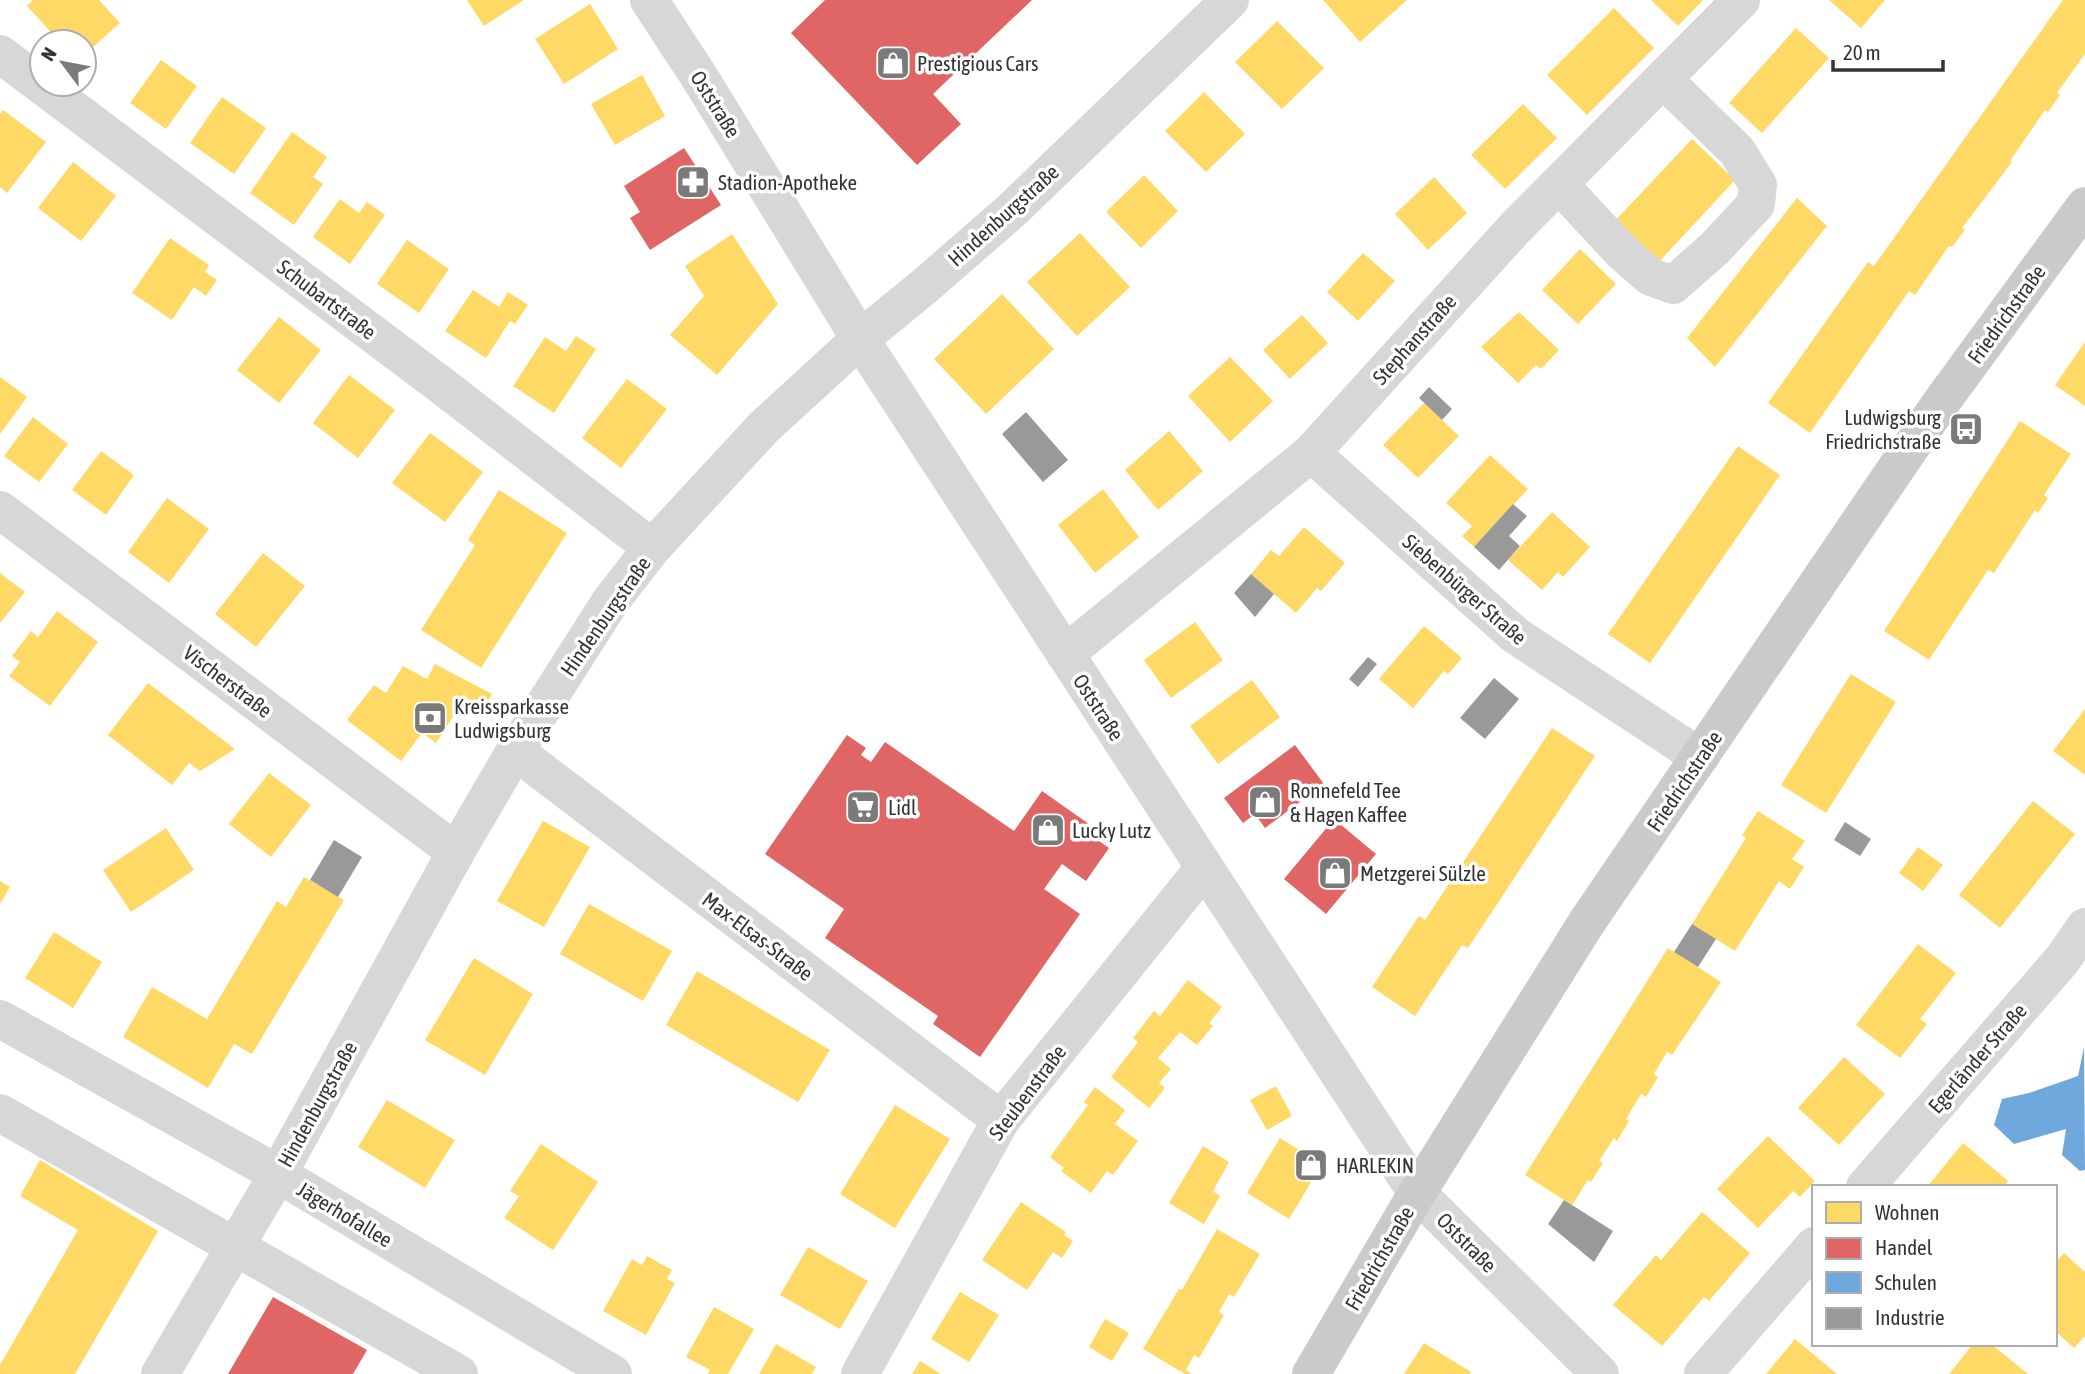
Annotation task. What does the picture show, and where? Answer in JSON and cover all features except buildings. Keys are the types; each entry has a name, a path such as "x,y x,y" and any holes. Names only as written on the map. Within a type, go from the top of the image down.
{"main road":[{"name":"Friedrichstraße","path":"1311,1374 1417,1193 1587,922 1940,404 2085,206"}],"street":[{"name":"Oststraße","path":"649,0 860,339 1417,1193 1600,1374"},
{"name":"Hindenburgstraße","path":"160,1374 278,1174 456,852 515,751 610,602 652,548 764,427 860,339 1012,210 1230,0"},
{"name":"Stephanstraße","path":"1065,654 1311,453 1515,228 1741,0"},
{"name":"Schubartstraße","path":"0,54 430,376 652,548"},
{"path":"1559,184 1622,252 1651,277 1673,285 1715,248 1756,204 1758,185 1737,151 1662,79"},
{"name":"Siebenbürger Straße","path":"1311,453 1514,635 1700,757"},
{"name":"Vischerstraße","path":"0,510 456,852"},
{"name":"Max-Elsas-Straße","path":"515,751 1001,1120"},
{"name":"Steubenstraße","path":"860,1374 1001,1120 1204,868"},
{"name":"Egerländer Straße","path":"1867,1185 2062,960 2085,927"},
{"name":"Jägerhofallee","path":"0,1019 278,1174 613,1374"},
{"path":"0,1113 459,1374"},
{"path":"1703,1374 1812,1248"}],"place":[{"name":"Prestigious Cars","path":"893,63"},
{"name":"Stadion-Apotheke","path":"693,182"},
{"name":"Ludwigsburg Friedrichstraße","path":"1966,429"},
{"name":"Kreissparkasse Ludwigsburg","path":"430,718"},
{"name":"Ronnefeld Tee & Hagen Kaffee","path":"1265,802"},
{"name":"Lidl","path":"863,807"},
{"name":"Lucky Lutz","path":"1048,830"},
{"name":"Metzgerei Sülzle","path":"1335,873"},
{"name":"HARLEKIN","path":"1311,1165"}]}
